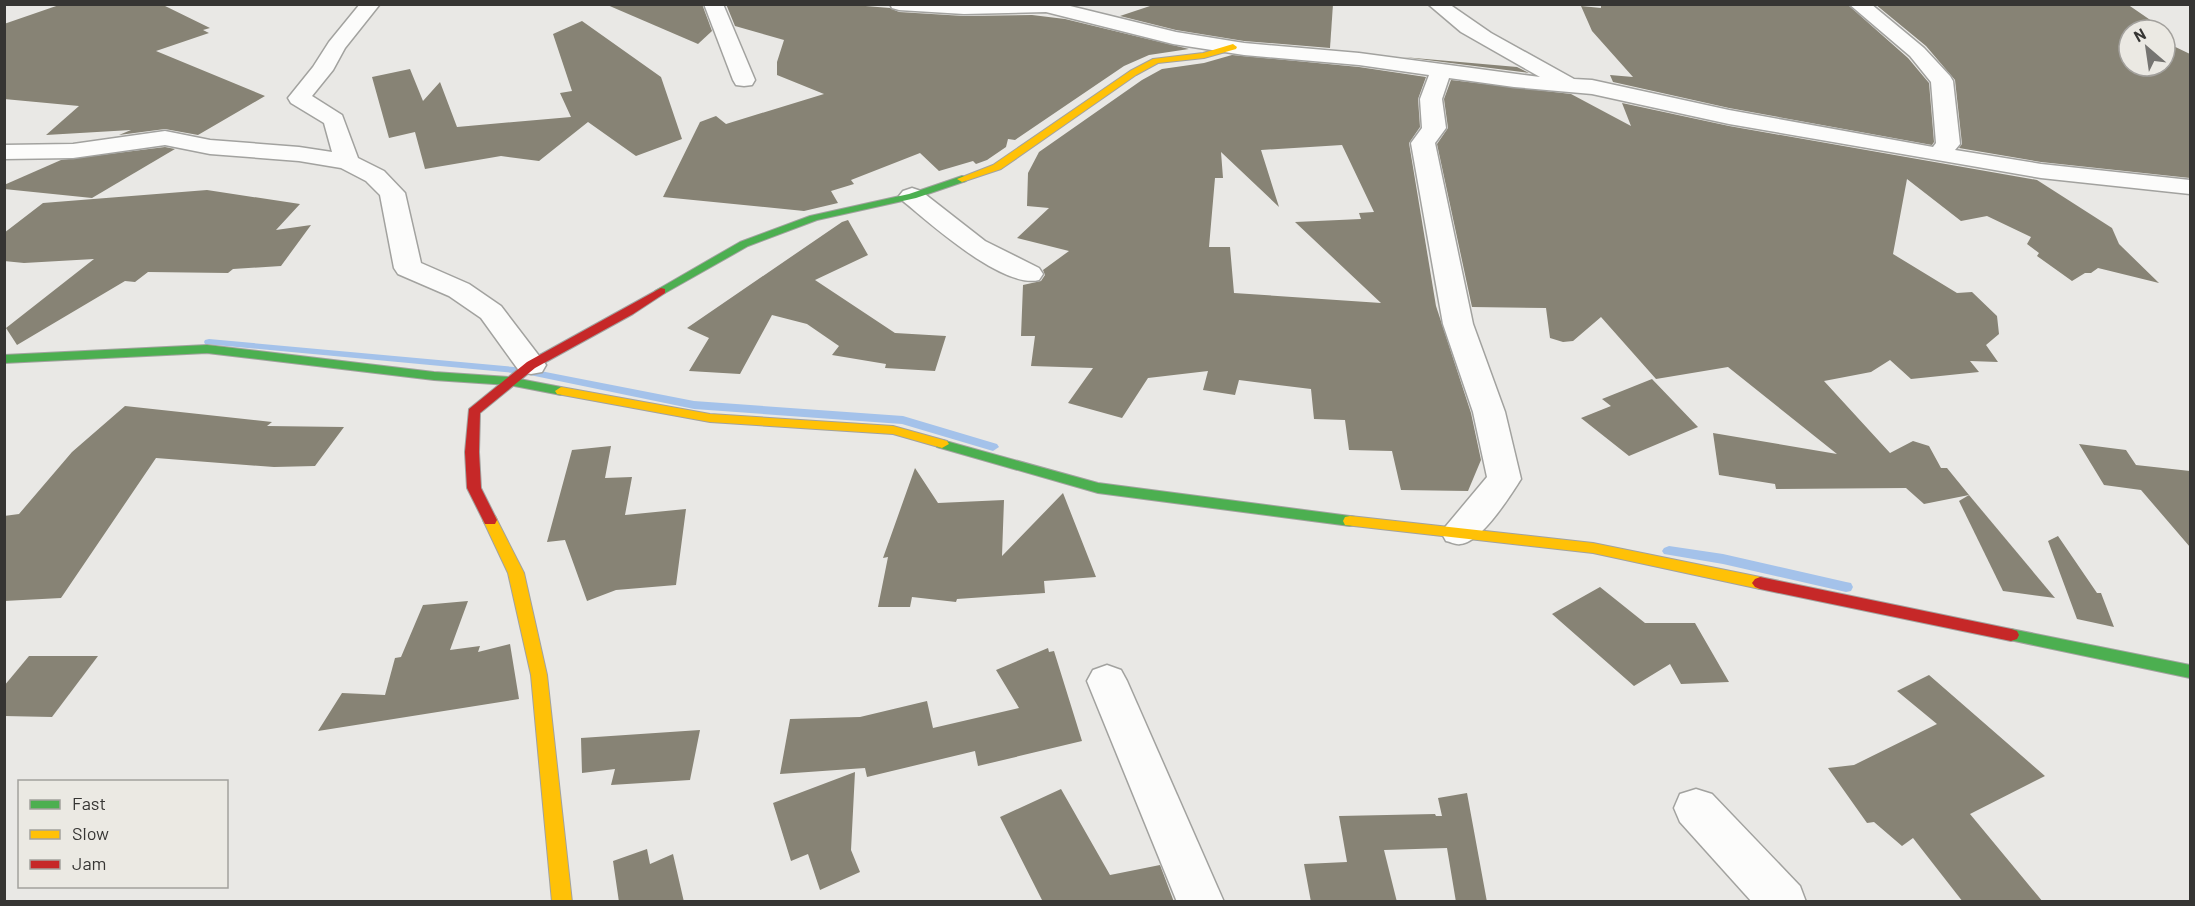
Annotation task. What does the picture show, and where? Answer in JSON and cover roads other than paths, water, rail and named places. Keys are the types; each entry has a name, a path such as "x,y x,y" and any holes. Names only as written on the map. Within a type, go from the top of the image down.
{"street":[{"path":"347,162 334,120 299,98 322,70 336,46 371,4"},
{"path":"713,4 744,80"},
{"path":"899,4 964,8 1054,5 1065,12 1140,28 1173,38 1233,47 1359,58 1441,72 1514,81 1592,87 1729,117 1939,155 2041,171 2190,187"},
{"path":"1437,4 1457,22 1488,42 1532,62 1569,84"},
{"path":"1858,4 1917,52 1942,81 1948,144 1939,155"},
{"path":"562,902 536,664 516,573 474,488 472,452 474,412 531,364 629,312 680,279 744,244 814,218 912,196 997,167 1133,73 1156,61 1204,55 1233,47"},
{"path":"1441,72 1431,99 1434,128 1423,143 1458,324 1489,412 1504,479 1469,524 1459,532"},
{"path":"4,152 73,151 165,138 210,147 299,154 347,162 375,176 392,193 408,268 459,290 491,312 531,364"},
{"path":"912,196 976,247 1029,274"},
{"path":"4,359 207,349 434,376 509,381 710,418 893,430 1098,488 1292,514 1593,548 2190,672"},
{"path":"1107,681 1201,902"},
{"path":"1696,807 1783,902"}],"waterway":[{"path":"209,342 525,371 694,405 903,420 993,447"},
{"path":"1669,551 1723,559 1846,587"}]}
